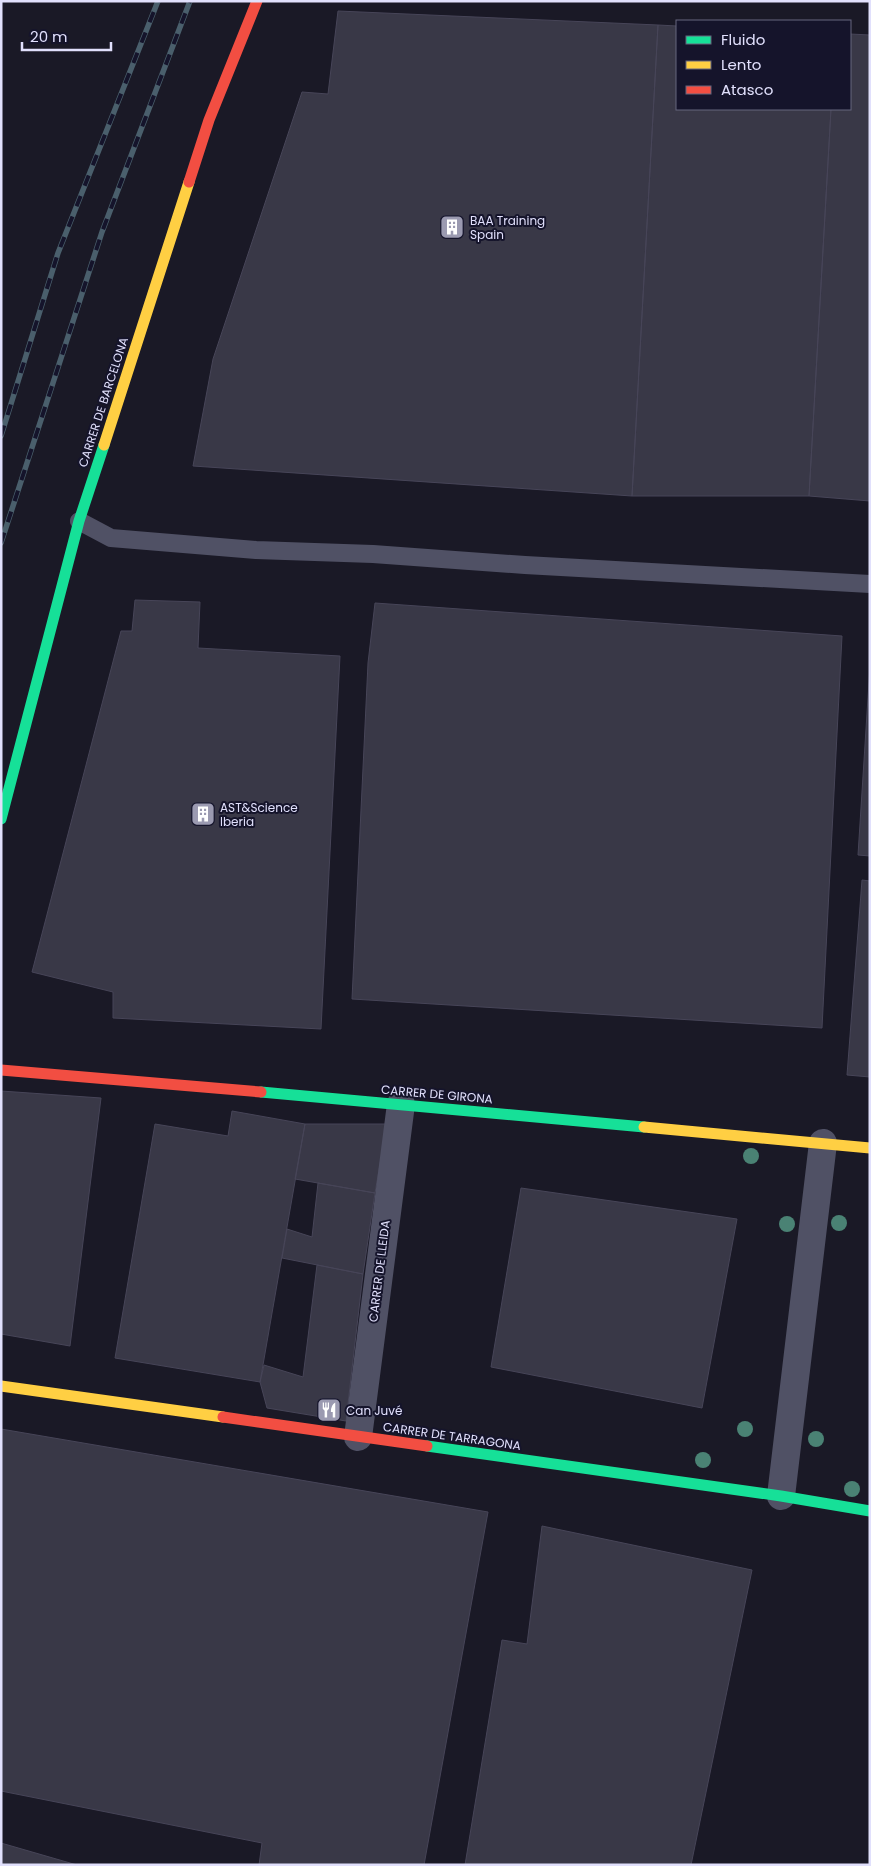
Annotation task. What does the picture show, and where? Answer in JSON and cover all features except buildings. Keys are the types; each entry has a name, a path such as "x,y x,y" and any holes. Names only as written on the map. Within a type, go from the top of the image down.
{"street":[{"name":"CARRER DE BARCELONA","path":"1,819 79,521 209,120 257,1"},
{"name":"CARRER DE GIRONA","path":"1,1070 401,1104 870,1148"},
{"name":"CARRER DE LLEIDA","path":"358,1437 401,1104"},
{"path":"781,1496 823,1143"},
{"name":"CARRER DE TARRAGONA","path":"1,1386 781,1496 870,1511"}],"lane":[{"path":"79,521 111,538 256,550 373,554 525,565 870,584"}],"railway":[{"path":"1,436 58,253 158,1"},
{"path":"1,543 102,232 190,1"}],"traffic: fast":[{"path":"1,819 79,521 104,445"},
{"path":"261,1092 644,1127"},
{"path":"427,1446 781,1496 870,1511"}],"traffic: slow":[{"path":"104,445 189,182"},
{"path":"644,1127 870,1148"},
{"path":"1,1386 223,1417"}],"traffic: jam":[{"path":"189,182 209,120 257,1"},
{"path":"1,1070 261,1092"},
{"path":"223,1417 427,1446"}],"place":[{"name":"BAA Training Spain","path":"452,227"},
{"name":"AST&Science Iberia","path":"203,814"},
{"name":"Can Juvé","path":"329,1410"}]}
